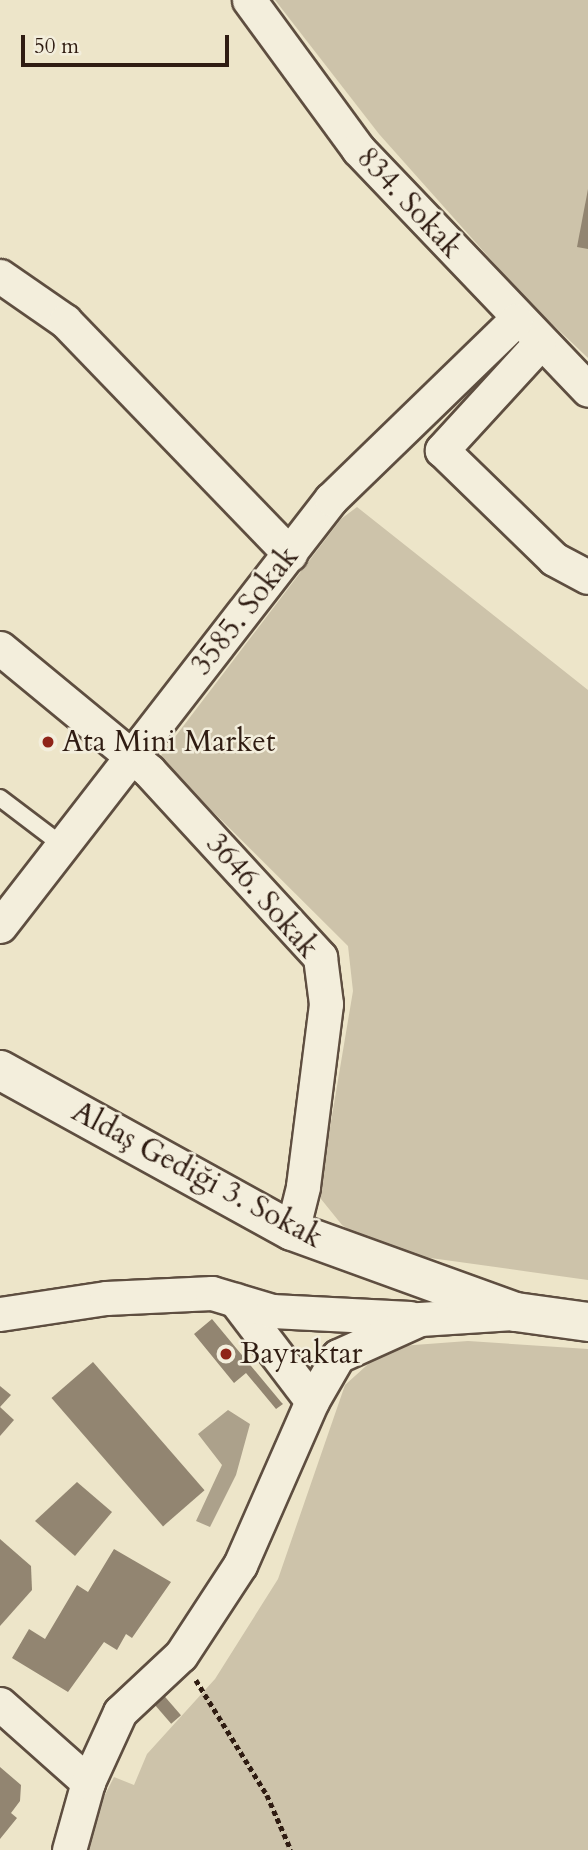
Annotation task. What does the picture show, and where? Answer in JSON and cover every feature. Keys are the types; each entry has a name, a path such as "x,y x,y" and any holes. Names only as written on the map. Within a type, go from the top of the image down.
{"street":[{"name":"834. Sokak","path":"249,0 358,149 516,320 588,390"},
{"path":"0,276 65,321 290,554"},
{"name":"3585. Sokak","path":"0,926 331,499 516,320"},
{"path":"539,344 442,450 554,559 588,577"},
{"name":"3646. Sokak","path":"0,648 132,755 320,957 326,1004 303,1186 292,1231"},
{"name":"Aldaş Gediği 3. Sokak","path":"0,1070 292,1231 516,1312 588,1322"},
{"path":"0,1314 106,1298 212,1293 272,1311 420,1318 516,1312"},
{"path":"235,1300 312,1401"},
{"path":"69,1850 88,1782 120,1712 181,1655 240,1565 312,1401 338,1356 420,1318"},
{"path":"0,1704 88,1782"}],"lane":[{"path":"0,798 62,845"}],"path":[{"path":"181,1655 267,1795 291,1850"}],"shaded area":[{"path":"275,0 588,0 588,358 526,299 379,134"},
{"path":"357,507 588,690 588,1280 416,1256 371,1245 342,1225 321,1199 321,1181 353,991 348,946 159,758 341,519"},
{"path":"468,1341 588,1349 588,1850 77,1850 114,1777 134,1785 147,1754 215,1679 278,1579 345,1385 387,1347"},
{"path":"228,1410 250,1424 236,1475 210,1527 196,1521 222,1465 198,1434"}],"building":[{"path":"588,189 588,249 577,247"},
{"name":"Bayraktar","path":"212,1319 283,1404 276,1409 246,1373 234,1383 194,1334"},
{"path":"93,1362 205,1490 163,1526 51,1398"},
{"path":"0,1386 11,1395 0,1407"},
{"path":"0,1407 14,1420 0,1436"},
{"path":"77,1482 112,1512 75,1556 35,1521"},
{"path":"0,1539 31,1566 32,1590 0,1626"},
{"path":"114,1549 171,1582 132,1638 126,1634 117,1650 104,1642 68,1692 12,1658 29,1629 45,1639 77,1585 88,1592"},
{"path":"160,1691 181,1715 171,1724 150,1700"},
{"path":"0,1767 21,1785 20,1801 11,1813 17,1818 0,1839"}],"place":[{"name":"Ata Mini Market","path":"48,742"},
{"name":"Bayraktar","path":"226,1354"}]}
